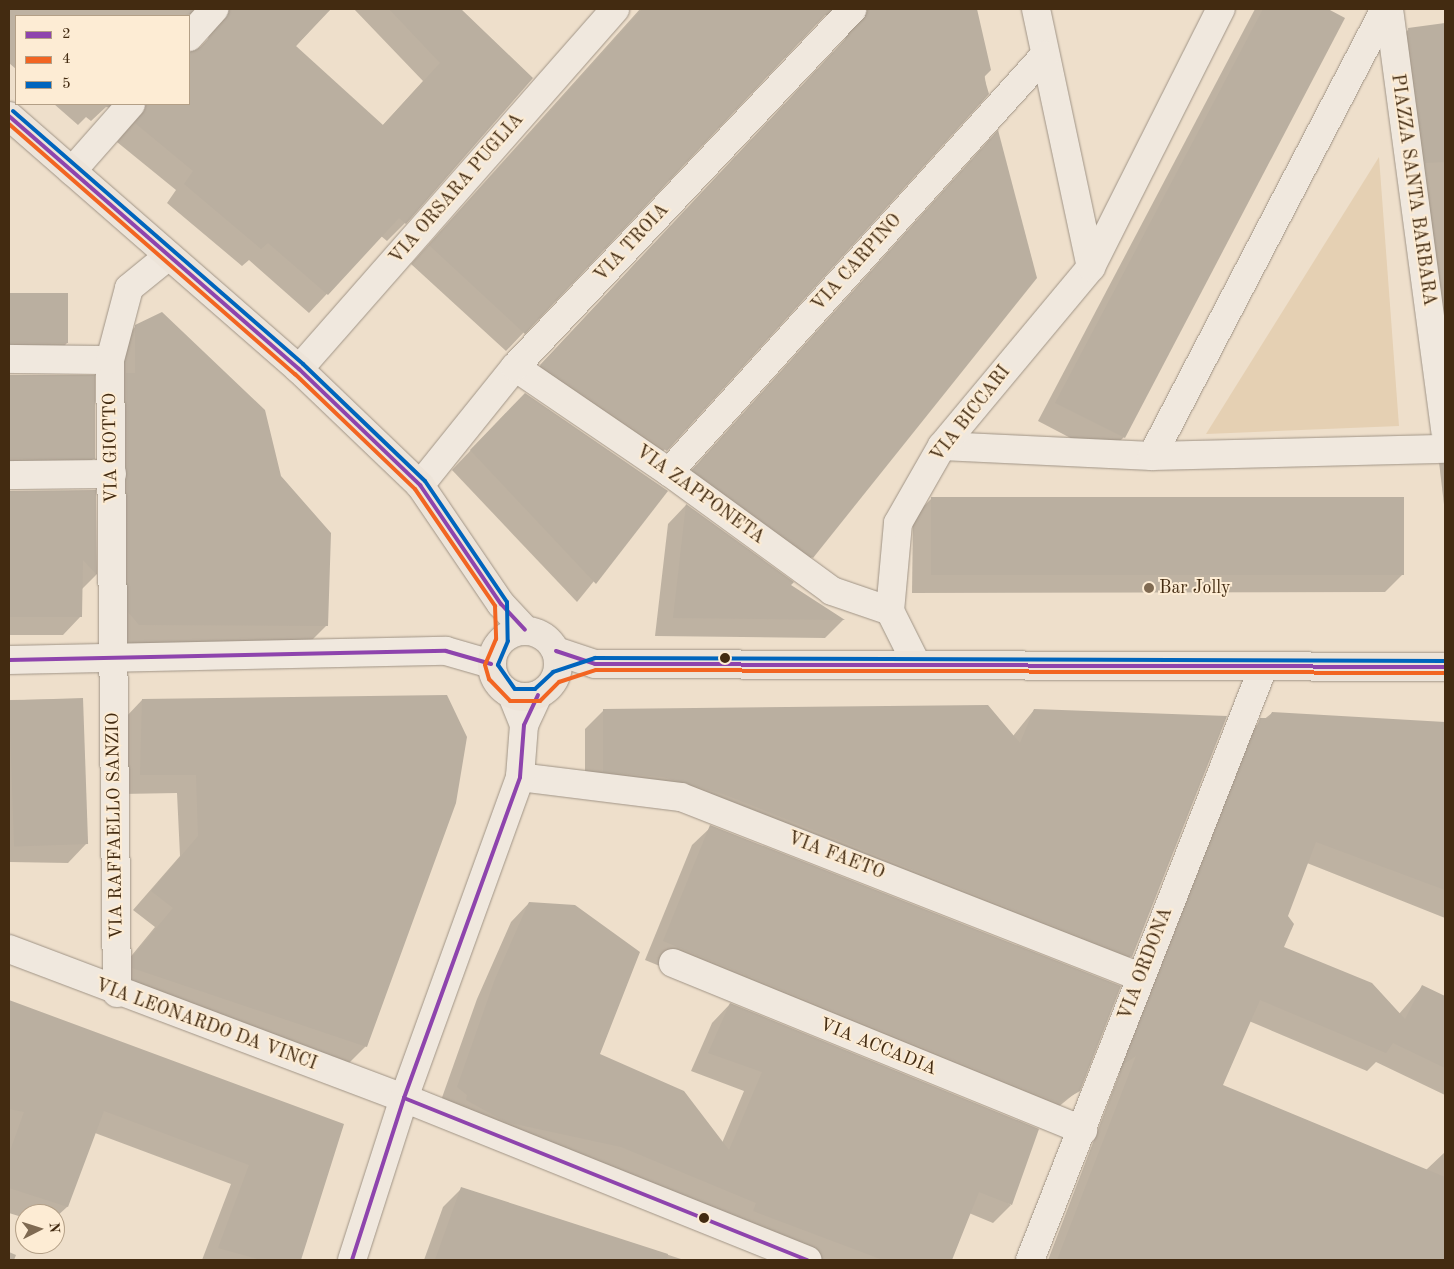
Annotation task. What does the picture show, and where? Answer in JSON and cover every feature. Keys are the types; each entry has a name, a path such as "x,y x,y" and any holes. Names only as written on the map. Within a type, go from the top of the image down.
{"main road":[{"path":"9,116 167,256 300,368 420,485 500,604 506,644 494,676 540,679 595,664 1263,668 1445,667"},
{"path":"506,644 539,632 540,679"}],"street":[{"path":"190,37 214,9"},
{"name":"VIA ORSARA PUGLIA","path":"300,368 615,9"},
{"name":"VIA TROIA","path":"420,485 515,367 852,9"},
{"path":"1036,9 1091,267"},
{"name":"VIA BICCARI","path":"890,611 898,524 942,446 1091,267 1221,9"},
{"path":"1152,456 1387,9"},
{"name":"PIAZZA SANTA BARBARA","path":"1387,9 1445,431"},
{"name":"VIA CARPINO","path":"669,472 1045,54"},
{"path":"72,171 130,105"},
{"name":"VIA GIOTTO","path":"113,660 110,360 128,288 167,256"},
{"path":"9,359 110,360"},
{"name":"VIA ZAPPONETA","path":"515,367 669,472 832,591 890,611"},
{"path":"942,446 1152,456 1445,449"},
{"path":"9,475 112,474"},
{"path":"890,611 917,666"},
{"path":"9,660 113,660 446,650 506,644"},
{"name":"VIA RAFFAELLO SANZIO","path":"113,660 116,993"},
{"name":"VIA ORDONA","path":"1030,1260 1083,1130 1141,977 1263,668"},
{"path":"352,1260 404,1098 520,777 524,725 540,679"},
{"name":"VIA FAETO","path":"520,777 681,797 1141,977"},
{"name":"VIA LEONARDO DA VINCI","path":"9,949 116,993 404,1098 808,1260"},
{"name":"VIA ACCADIA","path":"673,963 1083,1130"}],"shaded area":[{"path":"1379,157 1399,426 1206,434"}],"building":[{"path":"229,9 331,9 296,46 383,125 440,63 389,9 461,9 533,78 406,224 399,218 328,295 268,243 261,249 184,184 193,171 135,123 145,105 190,105 190,52 201,47 226,19"},
{"path":"642,9 831,9 525,334 429,245"},
{"path":"867,9 977,9 991,70 984,77 989,94 667,451 540,365 863,20"},
{"path":"1263,9 1328,9 1345,18 1125,438 1055,403"},
{"path":"1445,23 1445,162 1425,163 1408,28"},
{"path":"998,130 1037,278 813,558 692,470"},
{"path":"9,293 68,293 68,343 9,343"},
{"path":"162,312 265,410 281,476 331,533 328,626 139,625 128,612 126,373 135,373 135,325"},
{"path":"9,375 95,375 95,459 9,459"},
{"path":"525,393 668,491 596,584 470,450"},
{"path":"96,490 97,575 83,560 82,617 9,617 9,491"},
{"path":"931,497 1404,497 1404,575 931,575"},
{"path":"686,504 794,582 791,585 845,620 673,618"},
{"path":"447,695 467,737 456,803 367,1047 132,968 132,957 173,908 151,891 198,836 196,775 140,775 142,699"},
{"path":"83,698 88,844 14,846 9,701"},
{"path":"988,705 1020,743 1034,709 1227,716 1132,957 723,794 663,777 603,772 603,709"},
{"path":"1272,712 1445,722 1445,890 1316,842 1288,916 1294,924 1284,947 1372,983 1405,1019 1422,985 1445,996 1445,1068 1393,1043 1386,1053 1260,1000 1223,1085 1445,1177 1445,1260 1057,1260 1136,1056 1124,1064 1260,718 1269,718"},
{"path":"710,825 1121,986 1080,1091 1059,1103 663,941"},
{"path":"529,902 575,905 640,952 600,1054 684,1091 729,1150 762,1072 708,1053 730,1003 1039,1129 1012,1205 979,1192 952,1260 883,1260 753,1211 756,1203 621,1147 506,1122 466,1100 467,1095 457,1087 495,979"},
{"path":"9,1000 344,1124 301,1260 261,1260 218,1248 249,1165 104,1111 68,1207 65,1204 59,1204 9,1188 9,1154 24,1112 9,1109"},
{"path":"461,1187 668,1254 667,1260 435,1260"}],"transit line":[{"name":"5","path":"13,111 303,364 425,481 507,602 508,641 498,665 515,689 535,689 553,672 595,658 1445,661"},
{"name":"2","path":"9,116 299,369 420,485 501,604 525,630"},
{"name":"4","path":"9,124 295,374 415,489 495,606 496,639 485,665 489,679 510,701 540,701 559,682 596,670 1445,673"},
{"name":"2","path":"9,660 446,651 491,664"},
{"name":"2","path":"556,651 595,664 1445,667"},
{"name":"2","path":"352,1260 404,1098 520,777 524,725 538,695"},
{"name":"2","path":"404,1098 808,1260"}],"place":[{"name":"Bar Jolly","path":"1149,588"}]}
